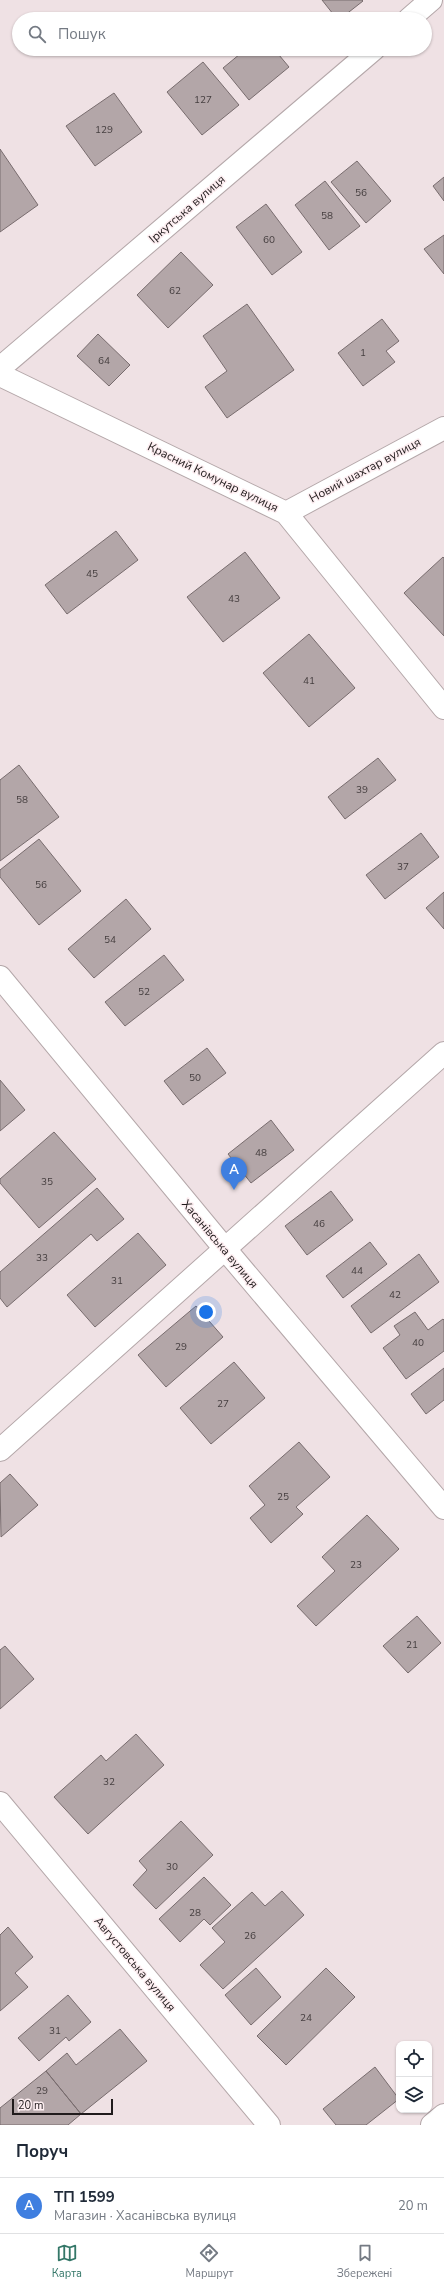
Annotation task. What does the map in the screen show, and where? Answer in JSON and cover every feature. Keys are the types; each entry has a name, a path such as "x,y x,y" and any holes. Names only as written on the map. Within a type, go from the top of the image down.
{"street":[{"path":"417,12 431,0"},
{"name":"Іркутська вулиця","path":"0,368 366,56"},
{"name":"Красний Комунар вулиця","path":"0,375 286,513 444,708"},
{"name":"Новий шахтар вулиця","path":"286,513 444,428"},
{"name":"Хасанівська вулиця","path":"0,976 225,1249 444,1508"},
{"path":"0,1450 444,1053"},
{"name":"Августовська вулиця","path":"0,1803 269,2125"},
{"path":"432,2125 444,2115"}],"building":[{"path":"322,0 363,1 349,12 331,12"},
{"path":"238,56 280,56 289,67 249,100 223,68"},
{"path":"203,62 239,105 202,135 167,92"},
{"path":"114,93 142,132 95,166 66,126"},
{"path":"0,149 38,205 0,232"},
{"path":"357,161 391,201 366,223 331,182"},
{"path":"444,177 444,201 433,186"},
{"path":"325,181 360,226 329,250 295,205"},
{"path":"266,204 302,252 272,275 236,227"},
{"path":"444,235 444,274 424,249"},
{"path":"181,252 213,285 168,328 137,295"},
{"path":"247,304 294,370 227,418 205,387 227,371 203,336"},
{"path":"382,319 399,341 386,351 395,362 363,386 338,353"},
{"path":"98,334 130,365 109,386 77,356"},
{"path":"116,531 138,560 67,614 45,585"},
{"path":"245,552 280,598 223,642 187,597"},
{"path":"443,557 444,558 444,636 404,593"},
{"path":"309,634 355,688 309,727 263,673"},
{"path":"378,758 396,780 345,819 328,797"},
{"path":"19,765 59,817 0,861 0,780"},
{"path":"421,833 439,857 385,899 366,875"},
{"path":"39,839 81,891 39,925 0,877 0,870"},
{"path":"444,892 444,929 426,908"},
{"path":"126,899 151,929 94,978 68,949"},
{"path":"164,955 184,980 125,1026 105,1002"},
{"path":"207,1048 226,1073 183,1105 164,1081"},
{"path":"0,1080 25,1110 0,1131"},
{"path":"271,1120 294,1150 251,1183 228,1154"},
{"path":"54,1132 96,1179 39,1228 0,1183 0,1179"},
{"path":"97,1188 124,1219 97,1241 91,1234 7,1307 0,1298 0,1272"},
{"path":"331,1191 353,1220 307,1255 285,1226"},
{"path":"138,1233 166,1265 95,1327 67,1295"},
{"path":"370,1242 387,1264 343,1298 326,1276"},
{"path":"419,1254 439,1282 371,1333 351,1306"},
{"path":"196,1306 223,1337 166,1387 138,1355"},
{"path":"415,1312 428,1330 443,1319 444,1320 444,1351 406,1379 383,1348 400,1335 394,1326"},
{"path":"234,1362 265,1398 211,1444 180,1408"},
{"path":"444,1368 444,1400 426,1414 411,1394"},
{"path":"299,1442 330,1477 296,1507 303,1514 271,1543 250,1518 265,1505 249,1486"},
{"path":"10,1474 38,1505 1,1537 0,1483"},
{"path":"367,1515 399,1549 316,1626 297,1606 335,1571 322,1557"},
{"path":"417,1616 441,1643 408,1673 383,1646"},
{"path":"5,1646 34,1679 0,1709 0,1650"},
{"path":"136,1734 164,1765 88,1834 54,1797 101,1755 106,1761"},
{"path":"181,1821 213,1855 156,1909 133,1885 147,1870 139,1861"},
{"path":"204,1877 231,1905 210,1925 204,1919 180,1942 159,1919"},
{"path":"282,1891 304,1915 223,1989 200,1965 225,1942 212,1928 252,1892 265,1906"},
{"path":"8,1927 33,1957 15,1973 28,1987 0,2011 0,1935"},
{"path":"256,1968 281,1997 251,2025 225,1995"},
{"path":"326,1968 355,1997 286,2065 257,2036"},
{"path":"68,1995 91,2022 69,2041 66,2037 39,2061 18,2038"},
{"path":"120,2029 147,2061 81,2114 46,2071 67,2053 76,2065"},
{"path":"375,2067 396,2095 396,2101 366,2125 336,2125 323,2109"},
{"path":"46,2071 81,2114 68,2125 0,2125 0,2108"}],"place":[{"name":"ТП 1599","path":"234,1190"}]}
